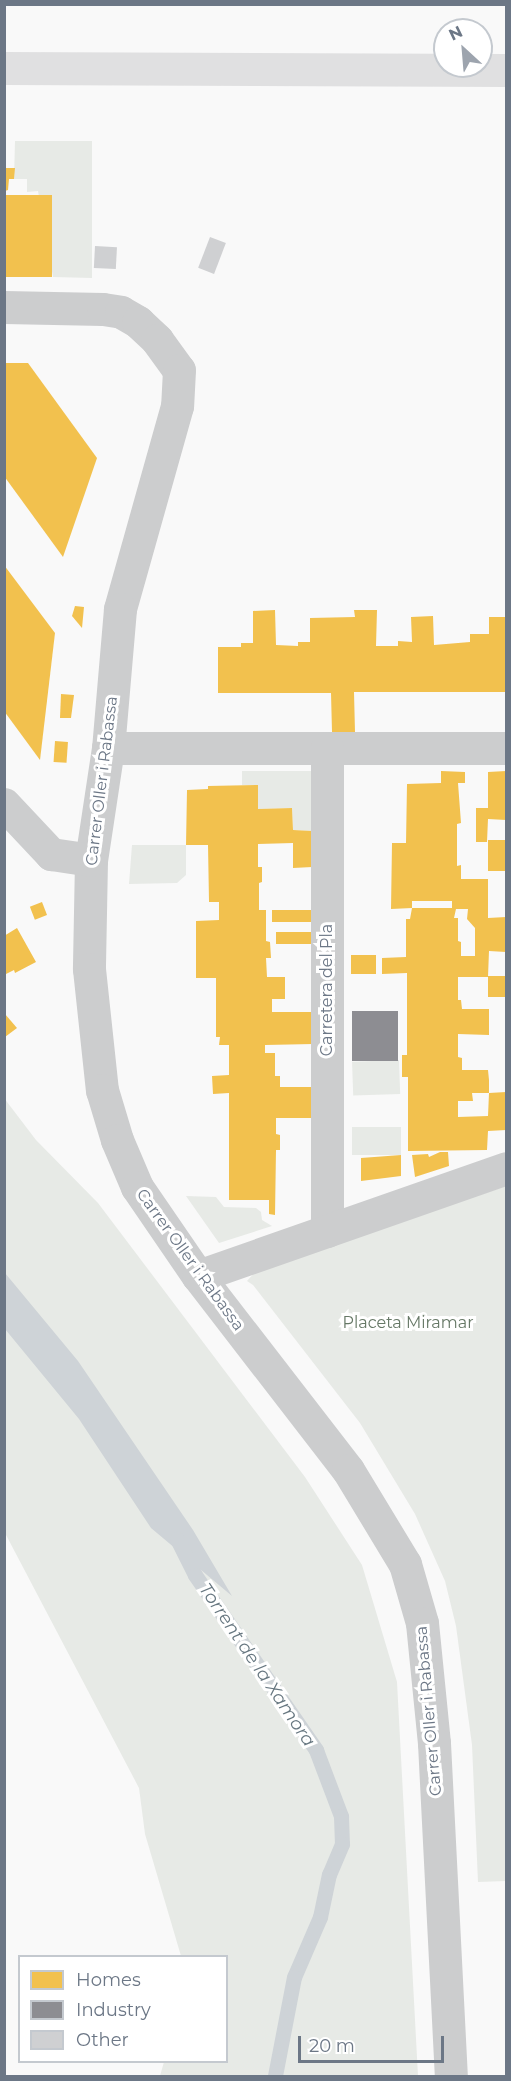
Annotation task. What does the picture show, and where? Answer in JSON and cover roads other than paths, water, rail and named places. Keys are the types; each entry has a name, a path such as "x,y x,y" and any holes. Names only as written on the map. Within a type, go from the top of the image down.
{"main road":[{"path":"4,68 507,70"}],"street":[{"name":"Carrer Oller i Rabassa","path":"4,307 103,309 121,312 138,322 157,340 179,370 180,389 177,406 124,592 108,748 91,860 89,969 102,1090 117,1140 137,1187 198,1276 348,1470 405,1564 422,1623 434,1743 451,2076"},
{"path":"108,748 507,748"},
{"name":"Carretera del Pla","path":"327,748 327,1231"},
{"path":"4,804 51,854 91,860"},
{"path":"198,1276 507,1168"}],"waterway":[{"name":"Torrent de la Xamora","path":"177,1539 195,1575 316,1750 341,1816 342,1844 329,1874 320,1917 294,1977 275,2076"}],"park label":[{"name":"Placeta Miramar","path":"408,1323"}]}
